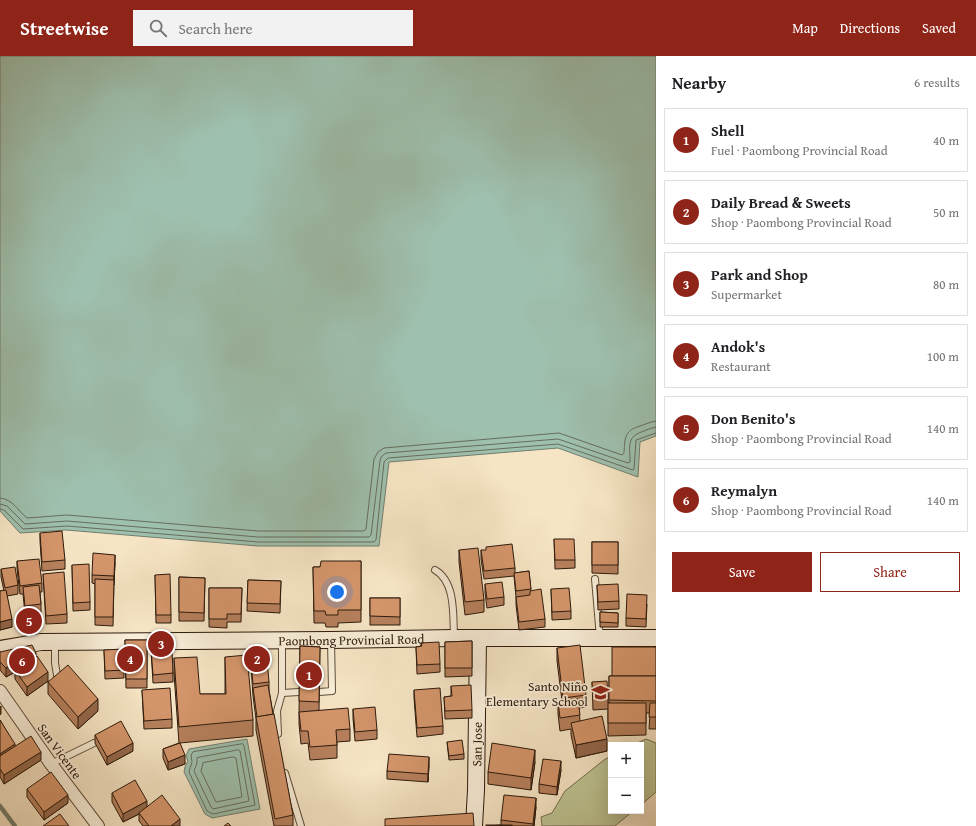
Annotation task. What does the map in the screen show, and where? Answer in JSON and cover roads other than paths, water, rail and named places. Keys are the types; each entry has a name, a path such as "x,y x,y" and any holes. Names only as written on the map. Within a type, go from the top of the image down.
{"main road":[{"name":"Paombong Provincial Road","path":"0,649 41,642 282,641 454,638 656,638"},
{"name":"San Jose","path":"474,826 476,790 478,638"}],"street":[{"name":"San Vicente","path":"0,691 51,764 98,826"}],"lane":[{"path":"435,570 441,573 445,578 450,590 453,606 454,638"},
{"path":"595,580 600,639"},
{"path":"319,692 332,691 331,640"},
{"path":"279,743 276,725 277,711 282,693 282,641"},
{"path":"55,642 56,675"},
{"path":"282,693 299,692"},
{"path":"51,764 94,743"},
{"path":"284,770 301,826"}],"water":[{"path":"0,56 656,56 656,436 640,442 638,477 558,448 389,462 379,546 258,546 66,530 20,533 0,511"},
{"path":"247,739 260,809 212,818 205,814 184,772 188,761 186,756 189,749"}],"waterway":[{"path":"0,806 15,826"}],"place":[{"name":"Don Benito's","path":"29,621"},
{"name":"Park and Shop","path":"161,644"},
{"name":"Andok's","path":"130,659"},
{"name":"Daily Bread & Sweets","path":"257,659"},
{"name":"Reymalyn","path":"22,661"},
{"name":"Shell","path":"309,675"},
{"name":"Santo Niño Elementary School","path":"601,693"}]}
